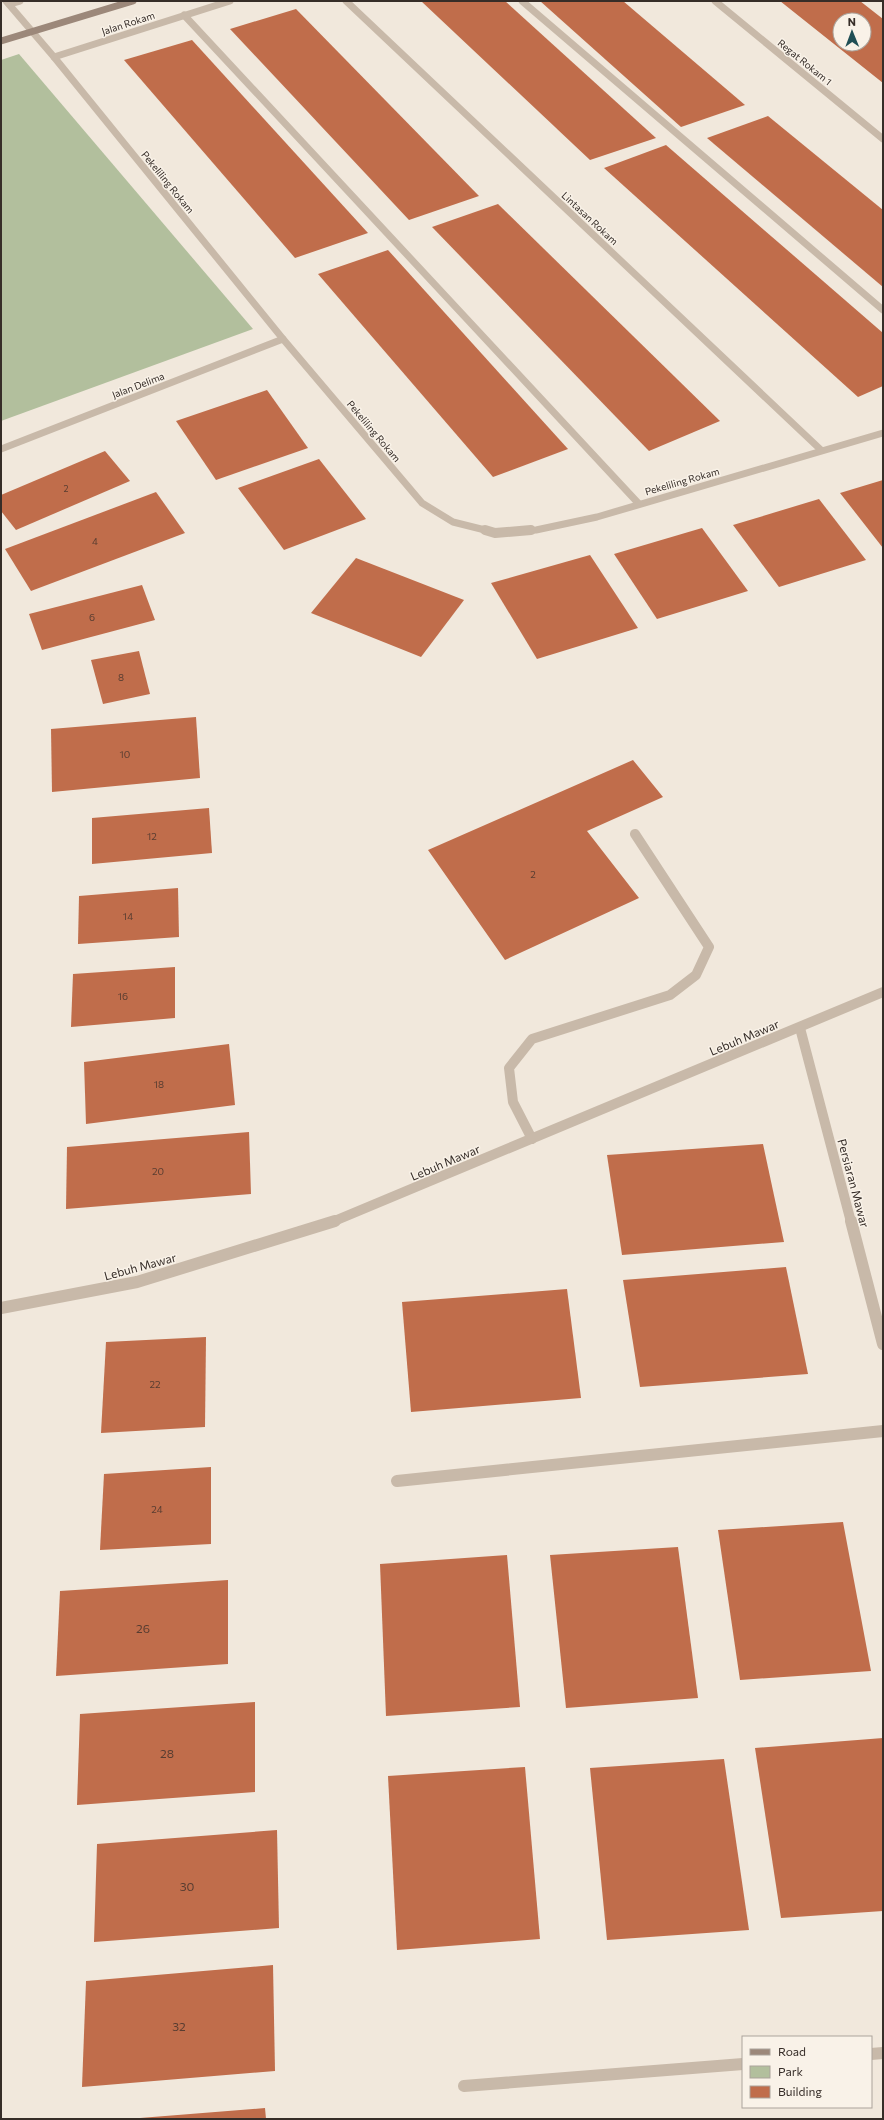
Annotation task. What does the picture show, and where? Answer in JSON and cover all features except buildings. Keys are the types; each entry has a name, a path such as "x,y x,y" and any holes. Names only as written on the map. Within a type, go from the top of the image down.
{"main road":[{"name":"Jalan Rokam","path":"1,41 133,1"}],"street":[{"path":"8,2 20,1"},
{"name":"Jalan Rokam","path":"54,56 230,1"},
{"name":"Lintasan Rokam","path":"346,1 821,450"},
{"path":"522,1 883,310"},
{"name":"Regat Rokam 1","path":"715,1 883,139"},
{"name":"Pekeliling Rokam","path":"8,2 54,56 283,339 422,503 453,522 495,533 536,530 597,516 883,433"},
{"path":"184,15 638,504"},
{"name":"Jalan Delima","path":"1,449 283,339"},
{"path":"532,1139 513,1102 509,1068 532,1039 670,995 696,975 709,947 635,834"},
{"name":"Lebuh Mawar","path":"1,1308 137,1282 345,1218 883,992"},
{"name":"Persiaran Mawar","path":"800,1028 883,1344"},
{"path":"397,1481 883,1431"},
{"path":"872,2054 883,2054"},
{"path":"464,2086 742,2064"}],"green space":[{"path":"19,54 253,329 1,421 1,60"}]}
